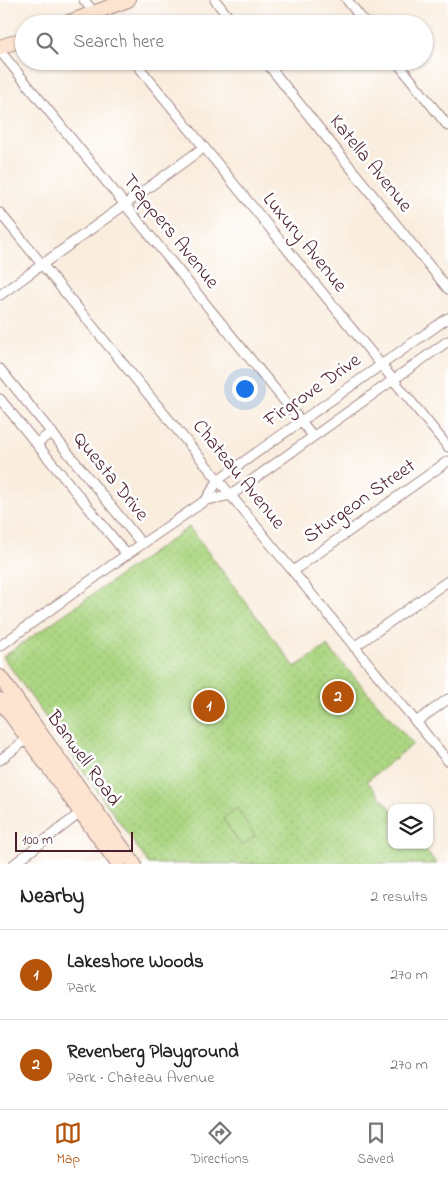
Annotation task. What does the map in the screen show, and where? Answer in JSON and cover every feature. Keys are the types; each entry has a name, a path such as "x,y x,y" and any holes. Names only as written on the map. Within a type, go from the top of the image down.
{"main road":[{"path":"89,15 128,0"},
{"path":"0,49 15,43"},
{"name":"Banwell Road","path":"0,677 33,735 86,808 134,864"},
{"name":"Banwell Road","path":"0,700 33,735"},
{"name":"Banwell Road","path":"86,808 118,864"}],"street":[{"path":"84,0 94,13"},
{"path":"215,0 227,15"},
{"path":"347,0 359,15"},
{"name":"Trappers Avenue","path":"0,49 15,68"},
{"name":"Trappers Avenue","path":"17,70 313,436"},
{"name":"Luxury Avenue","path":"141,70 448,447"},
{"name":"Katella Avenue","path":"272,70 448,289"},
{"path":"403,70 448,126"},
{"path":"0,294 203,148"},
{"name":"Chateau Avenue","path":"0,213 448,761"},
{"name":"Firgrove Drive","path":"206,500 219,479 448,318"},
{"name":"Firgrove Drive","path":"0,646 206,500 231,495 448,341"},
{"name":"Questa Drive","path":"0,369 142,544"},
{"name":"Questa Drive","path":"0,399 127,555"},
{"name":"Questa Drive","path":"36,443 52,432"},
{"name":"Sturgeon Street","path":"293,571 448,461"},
{"path":"354,647 448,581"},
{"path":"416,722 448,699"},
{"path":"0,760 33,735"},
{"path":"14,864 86,808"}],"green space":[{"path":"189,527 295,667 327,646 413,744 367,781 388,805 388,849 424,849 437,864 149,864 3,657"},
{"path":"237,808 255,836 241,846 223,818"}],"place":[{"name":"Revenberg Playground","path":"338,697"},
{"name":"Lakeshore Woods","path":"209,706"}]}
